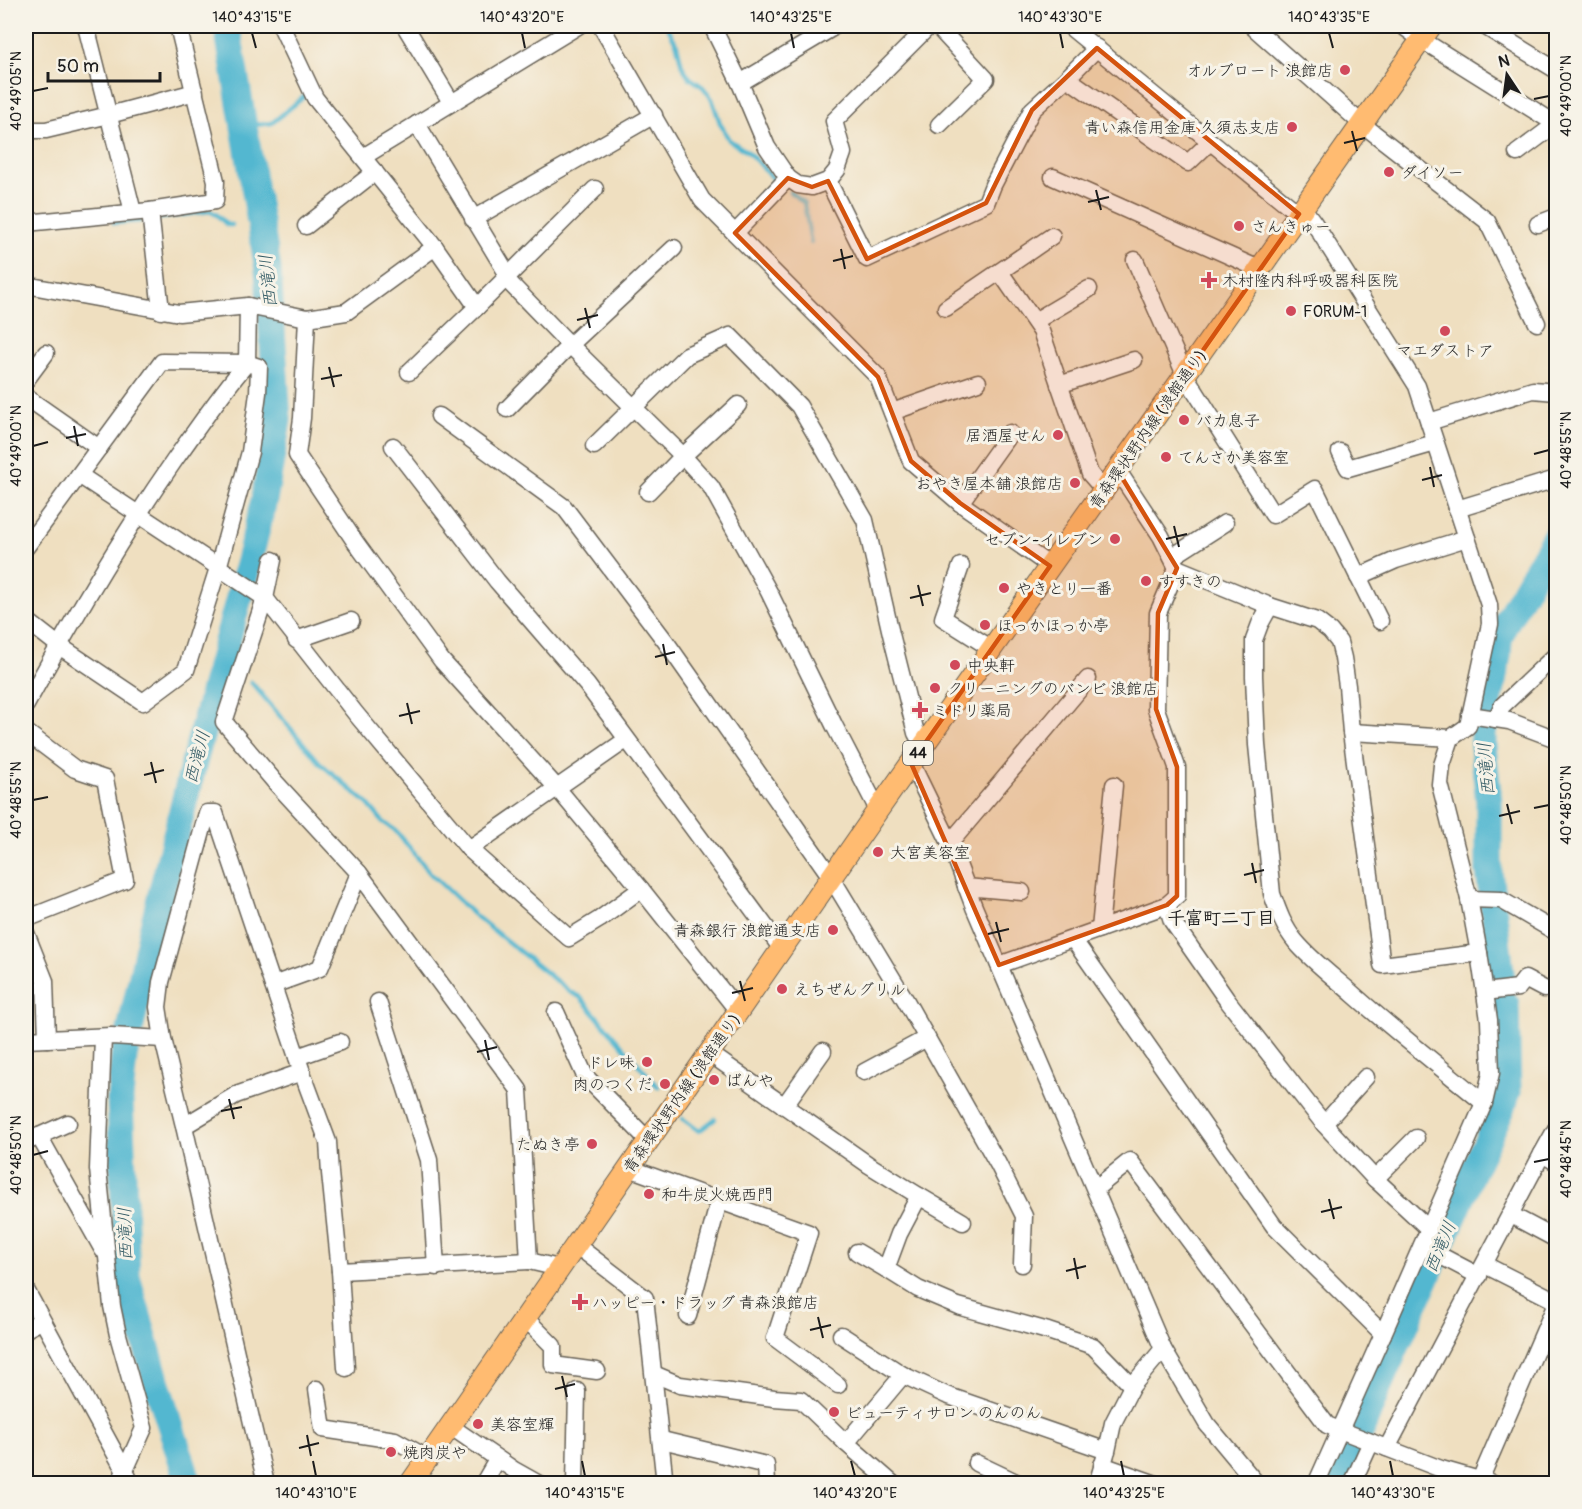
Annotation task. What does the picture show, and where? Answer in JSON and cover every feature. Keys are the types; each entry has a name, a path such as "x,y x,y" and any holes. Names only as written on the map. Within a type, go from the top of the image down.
{"main road":[{"name":"青森環状野内線 (浪館通り)","path":"410,1484 917,754 1427,33"}],"street":[{"path":"86,26 109,116 142,211 161,311"},
{"path":"26,223 215,201 216,181 178,26"},
{"path":"281,26 315,98 435,247 477,307"},
{"path":"405,26 451,102"},
{"path":"363,157 578,26"},
{"path":"601,26 702,200 878,376 910,461 960,503 1050,566"},
{"path":"712,26 740,82 766,147 788,178 798,185 812,187 828,181 837,170 843,153 834,121 929,26"},
{"path":"937,26 986,79 939,125"},
{"path":"1069,26 1210,142 1314,223 1414,378 1489,605 1485,717"},
{"path":"1252,26 1362,124 1487,221 1537,323"},
{"path":"1403,26 1427,33 1556,124 1517,153"},
{"path":"1484,26 1557,70"},
{"path":"740,82 832,27"},
{"path":"828,181 867,259 986,203 1032,110 1097,48"},
{"path":"1067,78 1188,163 1210,142"},
{"path":"26,130 46,130 109,116 195,92"},
{"path":"472,219 654,115"},
{"path":"417,124 506,277 711,487 769,592 878,810"},
{"path":"306,226 375,172"},
{"path":"1053,177 1260,269"},
{"path":"735,232 788,178"},
{"path":"409,372 595,189"},
{"path":"1538,224 1557,217"},
{"path":"945,308 1052,237"},
{"path":"26,285 161,311 179,313 252,306 307,318 346,312 435,247"},
{"path":"507,409 570,345 674,248"},
{"path":"1135,260 1185,375 1273,515 1315,489 1380,621"},
{"path":"1000,272 1041,331 1090,474 1104,490"},
{"path":"1035,321 1089,289"},
{"path":"26,705 58,645 138,513 222,392 247,363 252,306"},
{"path":"307,318 302,418 297,455 356,543 442,661 557,789 738,1011"},
{"path":"594,446 687,355 730,336 799,406 865,520 916,733 917,754 966,887 999,965 1163,1349 1207,1424 1257,1484"},
{"path":"26,380 46,353"},
{"path":"1059,385 1134,360"},
{"path":"26,547 162,362 247,363 259,367 250,452 223,572 186,670 143,702 58,645 26,620"},
{"path":"892,412 978,382"},
{"path":"1429,422 1533,390 1557,392"},
{"path":"26,397 99,448"},
{"path":"648,492 738,405"},
{"path":"439,416 564,507 666,642 831,878 999,1164 1023,1216 1022,1264"},
{"path":"960,503 1010,433"},
{"path":"1340,452 1348,468 1435,443"},
{"path":"393,446 497,581 587,685 782,949"},
{"path":"1118,471 1161,536 1175,563 1270,606 1317,621 1339,642 1345,667 1351,732 1382,965 1479,953"},
{"path":"79,475 259,595 469,849 569,938 600,919 640,889"},
{"path":"1457,509 1557,479"},
{"path":"999,965 1167,905 1177,896 1177,767 1156,709 1158,614 1175,563 1225,523"},
{"path":"1358,577 1396,560 1467,538"},
{"path":"273,560 259,595 224,722 275,782 359,873 519,1090 530,1260"},
{"path":"961,566 943,618 992,649"},
{"path":"1270,606 1254,640 1254,676 1257,746 1272,894 1277,909 1297,944 1397,1032 1484,1103"},
{"path":"296,640 351,621"},
{"path":"1352,1484 1383,1334 1431,1251 1429,1229 1484,1103 1491,1073 1489,1020 1479,953 1469,899 1440,783 1442,765 1451,738 1502,706 1557,655"},
{"path":"950,843 1088,679"},
{"path":"1485,717 1509,721 1557,739"},
{"path":"26,732 75,769 105,779 125,880 26,918"},
{"path":"1351,732 1451,738"},
{"path":"469,849 626,740"},
{"path":"1100,929 1114,784"},
{"path":"266,1484 163,1039 158,1007 161,982 207,813 215,813 299,1065 328,1142 340,1272 345,1368"},
{"path":"273,985 320,968 359,873"},
{"path":"966,887 1023,892"},
{"path":"1469,899 1495,900 1557,932"},
{"path":"1167,905 1172,921 1227,1000 1324,1124 1375,1179 1429,1229"},
{"path":"26,933 45,981 47,1039"},
{"path":"1073,939 1274,1226 1383,1334"},
{"path":"1485,992 1518,988 1525,979 1544,989"},
{"path":"378,1002 429,1160 436,1267"},
{"path":"556,1012 585,1077 648,1140"},
{"path":"26,1040 107,1037 163,1039"},
{"path":"107,1037 98,1169 112,1306 144,1428 125,1480"},
{"path":"864,1072 927,1038"},
{"path":"184,1126 236,1095 299,1065 340,1042"},
{"path":"784,1106 823,1051"},
{"path":"709,1053 869,1165 963,1222"},
{"path":"1324,1124 1366,1077"},
{"path":"68,1123 32,1139 107,1257"},
{"path":"1316,1484 1363,1439 1482,1271 1511,1215 1550,1158 1557,1129"},
{"path":"1375,1179 1416,1137"},
{"path":"1095,1189 1130,1161 1327,1425 1363,1439 1437,1476 1486,1482 1557,1303 1431,1251"},
{"path":"629,1168 809,1233 776,1338 838,1385"},
{"path":"886,1269 899,1234 919,1196"},
{"path":"688,1316 719,1201"},
{"path":"1511,1215 1557,1239"},
{"path":"576,1245 645,1298 666,1484"},
{"path":"857,1252 918,1289 958,1306 1093,1346 1132,1386"},
{"path":"340,1272 530,1260 560,1268"},
{"path":"26,1290 125,1480"},
{"path":"525,1318 553,1346 553,1365 597,1371"},
{"path":"26,1329 41,1321"},
{"path":"841,1335 903,1375 946,1395 1105,1458 1156,1484"},
{"path":"1097,1484 1113,1423 1132,1386 1163,1349"},
{"path":"654,1374 680,1385 801,1400 892,1484"},
{"path":"846,1443 903,1375"},
{"path":"317,1389 323,1429 394,1440 427,1458"},
{"path":"575,1484 577,1391"},
{"path":"450,1426 497,1460 539,1484"},
{"path":"662,1440 766,1465 767,1484"},
{"path":"483,1484 497,1460"},
{"path":"976,1463 1020,1484"}],"highlighted area":[{"path":"1097,48 1299,214 1118,471 1177,568 1158,613 1156,709 1177,767 1177,896 1167,905 999,965 911,763 1050,566 960,503 911,461 878,377 735,233 788,178 812,187 828,181 867,259 986,203 1032,110"}],"waterway":[{"name":"西滝川","path":"189,1484 158,1387 127,1277 120,1098 124,1057 152,930 196,755 249,561 264,500 278,420 268,269 227,26"},
{"path":"667,26 677,45 682,66 690,78 703,87 712,99 720,123 729,140 749,153 774,180"},
{"path":"244,126 272,123 306,95"},
{"path":"790,192 804,203 811,243"},
{"path":"155,219 210,211 227,225 232,225"},
{"path":"248,221 260,218"},
{"path":"114,223 140,221"},
{"path":"26,232 37,229"},
{"name":"西滝川","path":"1502,981 1489,871 1489,802 1483,734 1499,640 1504,626 1556,535"},
{"path":"218,672 229,674"},
{"path":"251,682 320,763 368,804 383,822 395,830 430,873 473,914 570,992 580,997 658,1087"},
{"name":"西滝川","path":"1340,1484 1378,1388 1470,1176 1502,1109 1508,1091 1506,1004"},
{"path":"683,1119 699,1131 715,1119"}],"place":[{"name":"オルブロート 浪館店","path":"1345,70"},
{"name":"青い森信用金庫 久須志支店","path":"1292,127"},
{"name":"ダイソー","path":"1389,172"},
{"name":"さんきゅー","path":"1239,226"},
{"name":"木村隆内科呼吸器科医院","path":"1209,280"},
{"name":"FORUM-1","path":"1291,311"},
{"name":"マエダストア","path":"1445,331"},
{"name":"バカ息子","path":"1184,420"},
{"name":"居酒屋せん","path":"1058,435"},
{"name":"てんさか美容室","path":"1166,457"},
{"name":"おやき屋本舗 浪館店","path":"1075,483"},
{"name":"セブン-イレブン","path":"1115,539"},
{"name":"すすきの","path":"1146,581"},
{"name":"やきとり一番","path":"1004,588"},
{"name":"ほっかほっか亭","path":"985,625"},
{"name":"中央軒","path":"955,665"},
{"name":"クリーニングのバンビ 浪館店","path":"935,688"},
{"name":"ミドリ薬局","path":"920,710"},
{"name":"大宮美容室","path":"878,852"},
{"name":"青森銀行 浪館通支店","path":"833,930"},
{"name":"えちぜんグリル","path":"782,989"},
{"name":"ドレ味","path":"647,1062"},
{"name":"ばんや","path":"714,1080"},
{"name":"肉のつくだ","path":"665,1084"},
{"name":"たぬき亭","path":"592,1144"},
{"name":"和牛炭火焼西門","path":"649,1194"},
{"name":"ハッピー・ドラッグ 青森浪館店","path":"580,1302"},
{"name":"ビューティサロン のんのん","path":"834,1412"},
{"name":"美容室輝","path":"478,1424"},
{"name":"焼肉炭や","path":"391,1452"}],"district":[{"name":"千富町二丁目","path":"1221,918"}]}
